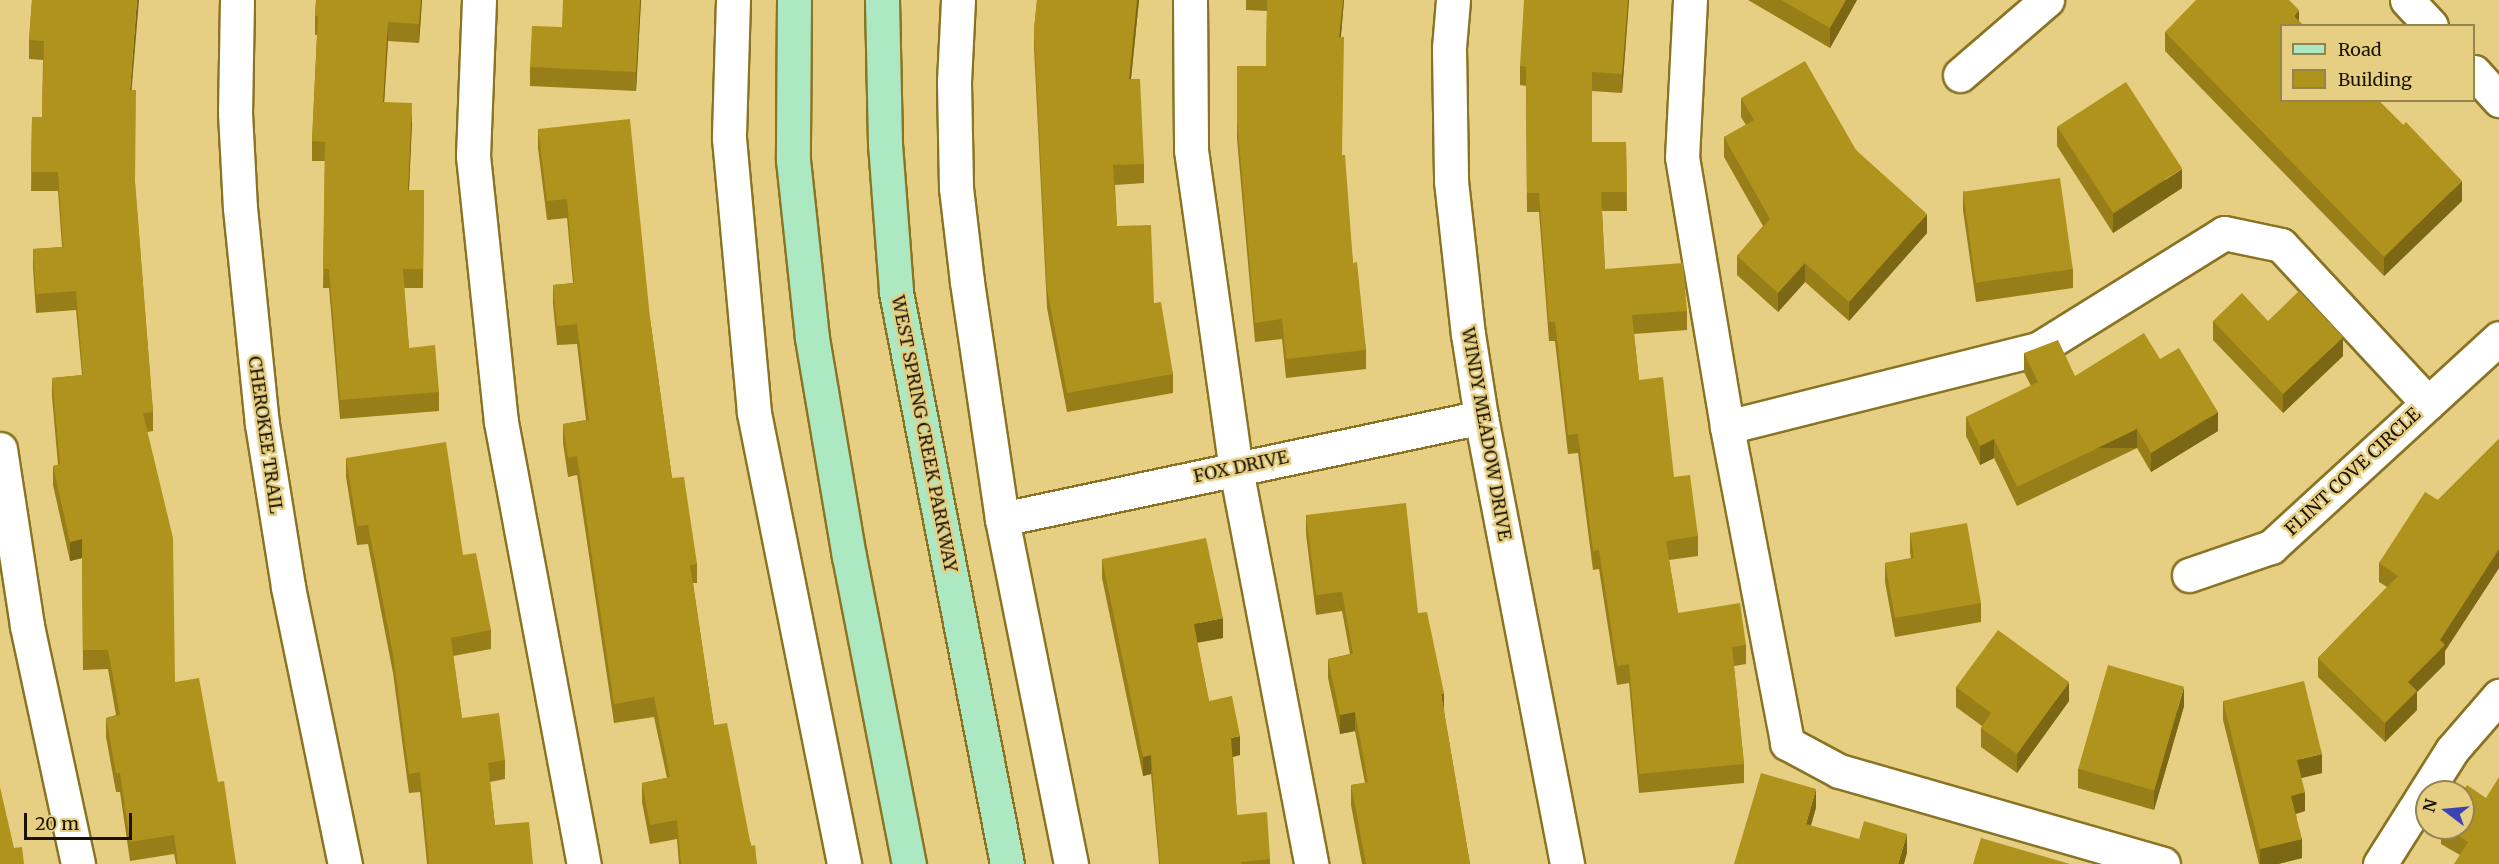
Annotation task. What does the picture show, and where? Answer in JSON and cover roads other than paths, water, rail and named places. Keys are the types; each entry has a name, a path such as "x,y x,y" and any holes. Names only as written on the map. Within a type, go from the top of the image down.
{"main road":[{"path":"794,0 793,160 812,338 849,556 909,864"},
{"name":"WEST SPRING CREEK PARKWAY","path":"882,0 885,133 896,292 1007,864"}],"street":[{"name":"CHEROKEE TRAIL","path":"237,0 235,113 240,208 262,424 288,587 345,864"},
{"path":"479,0 473,156 501,422 584,864"},
{"path":"733,0 729,138 754,413 844,864"},
{"path":"958,0 954,83 956,188 1002,519 1071,864"},
{"path":"1190,0 1191,150 1236,469 1311,864"},
{"name":"WINDY MEADOW DRIVE","path":"1453,0 1449,48 1451,181 1481,417 1567,864"},
{"path":"1690,0 1682,157 1726,427 1788,743 1839,771 2163,864"},
{"path":"1960,75 2047,0"},
{"path":"2407,0 2429,24"},
{"path":"2475,73 2499,100"},
{"path":"1726,427 2038,349 2224,233 2281,245 2428,403"},
{"name":"FLINT COVE CIRCLE","path":"2189,575 2271,547 2499,338"},
{"name":"FOX DRIVE","path":"1002,519 1481,417"},
{"path":"0,449 27,626 78,864"},
{"path":"2380,864 2452,750 2499,696"}]}
